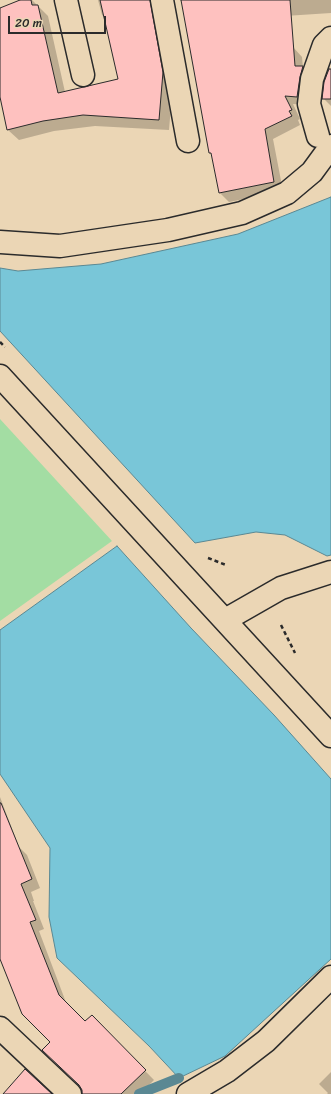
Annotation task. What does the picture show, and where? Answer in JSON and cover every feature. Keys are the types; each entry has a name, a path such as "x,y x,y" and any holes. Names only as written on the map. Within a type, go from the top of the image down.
{"street":[{"path":"66,0 83,75"},
{"path":"162,0 188,141"},
{"path":"0,242 60,246 168,230 242,213 287,193 312,172 325,141 309,104 312,79 324,45 331,38"},
{"path":"0,376 331,736"},
{"path":"225,620 281,588 331,572"},
{"path":"188,1094 227,1071 266,1041 331,977"},
{"path":"0,1028 70,1094"}],"green space":[{"path":"0,419 112,541 0,621"}],"water":[{"path":"331,197 331,555 327,556 285,535 256,532 195,543 0,331 0,268 18,271 101,264 238,234"},
{"path":"117,546 191,628 274,715 331,779 331,959 225,1056 179,1078 149,1046 57,958 49,917 50,848 0,774 0,630"}],"building":[{"path":"20,0 31,0 32,5 38,5 58,93 118,79 100,0 150,0 163,72 159,120 83,115 43,121 7,130 0,97 0,8"},
{"path":"181,0 290,0 295,66 303,66 297,97 285,96 292,110 289,111 292,116 265,129 274,182 219,193 211,153 209,153"},
{"path":"329,69 331,69 331,99 322,99 324,82"},
{"path":"0,803 32,879 21,884 36,920 30,922 59,995 85,1021 92,1015 146,1070 121,1094 82,1094 82,1090 79,1085 42,1050 50,1042 22,1014 0,959"},
{"path":"25,1069 52,1094 3,1094"}],"waterway":[{"path":"139,1094 179,1078"}]}
